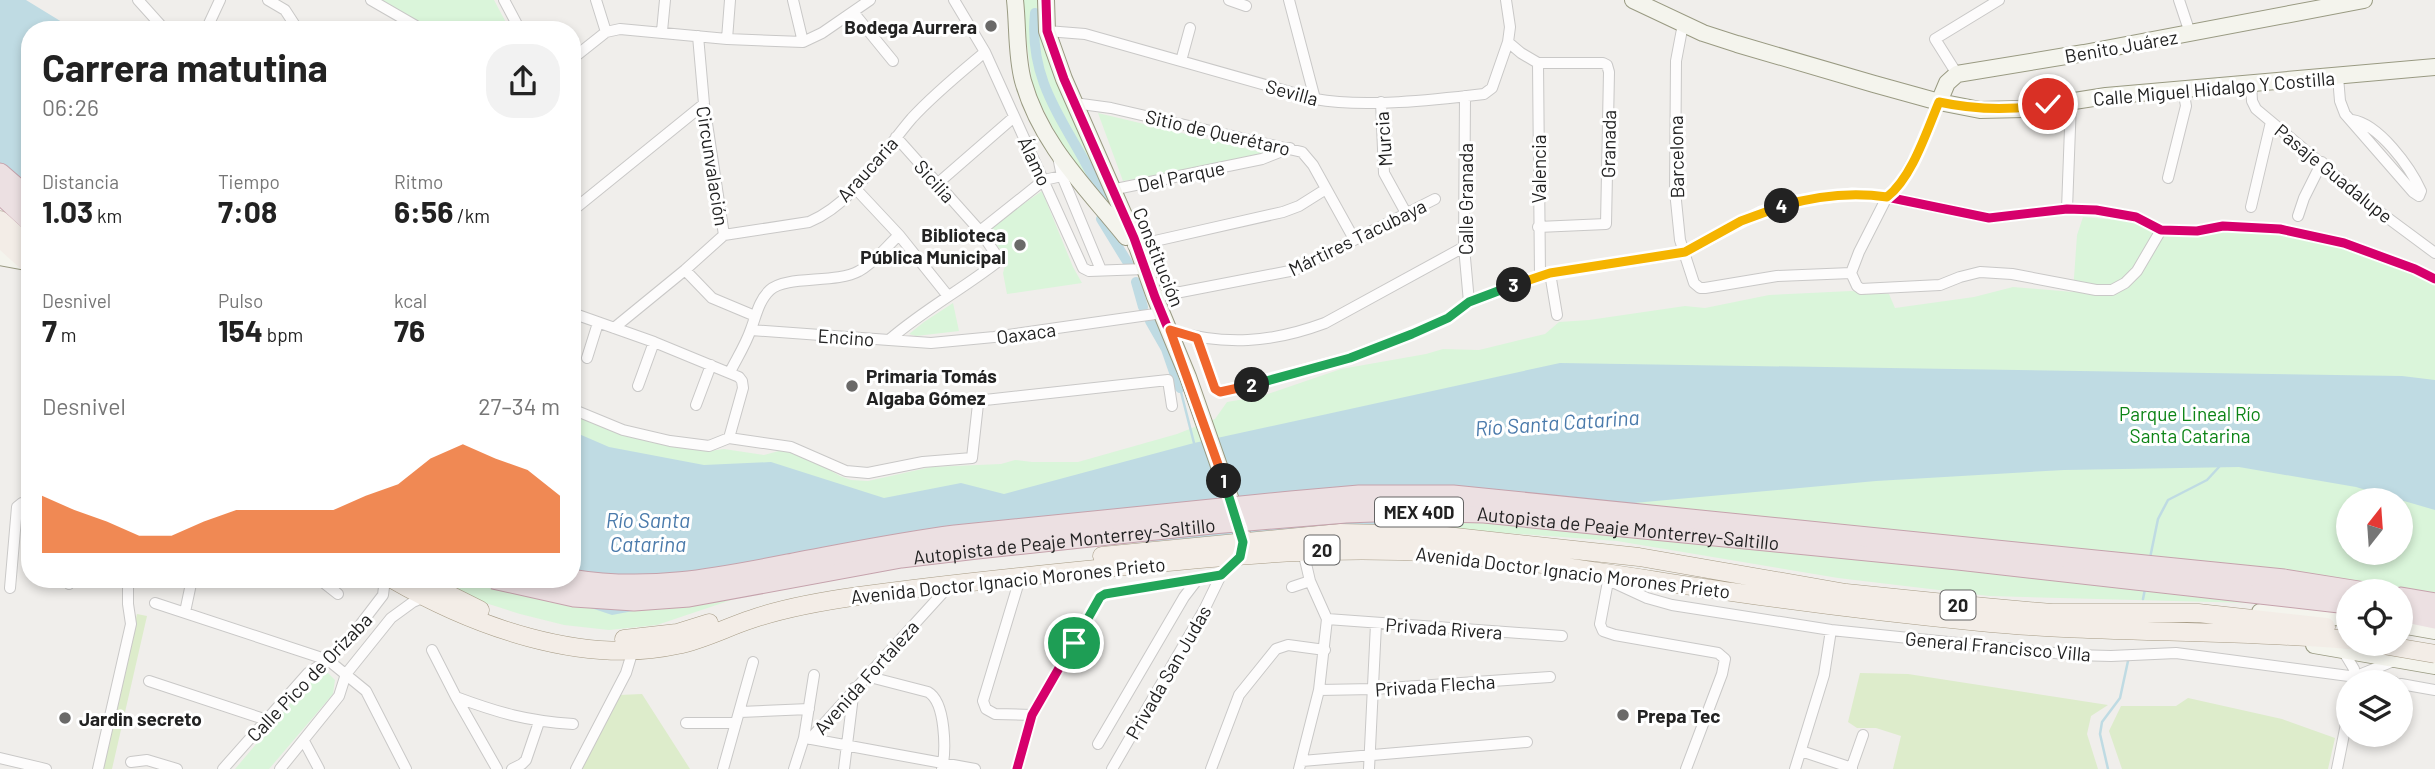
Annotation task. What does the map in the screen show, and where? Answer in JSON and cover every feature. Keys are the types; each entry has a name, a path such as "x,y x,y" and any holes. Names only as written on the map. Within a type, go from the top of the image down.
{"highway":[{"path":"0,173 21,191"},
{"path":"0,194 21,214"},
{"name":"Autopista de Peaje Monterrey-Saltillo","path":"581,580 623,584 701,581 903,542 956,535 1291,500 1359,495 1453,495 2271,578 2336,588"},
{"name":"Autopista de Peaje Monterrey-Saltillo","path":"533,588 573,597 634,601 689,597 901,558 1212,524 1401,511 1484,513 1972,562 2336,603"},
{"path":"2413,599 2435,603"},
{"path":"2413,618 2430,626"}],"main road":[{"path":"0,220 21,248"},
{"path":"0,238 21,253"},
{"name":"Avenida Doctor Ignacio Morones Prieto","path":"435,588 507,620 559,632 617,640 677,633 781,600 865,583 1340,533 1437,535 1640,557 1846,593 2052,613 2198,613 2336,643"},
{"name":"Avenida Doctor Ignacio Morones Prieto","path":"408,588 449,610 509,632 560,644 634,650 680,645 753,619 837,599 1242,543 1303,551 1437,553 1844,608 2053,628 2336,629"},
{"path":"1609,576 1618,565 1702,575 1717,570"},
{"path":"2413,639 2435,642"},
{"path":"2413,650 2435,654"}],"street":[{"path":"138,0 157,21"},
{"path":"210,21 220,0"},
{"path":"268,0 285,10 292,21"},
{"path":"371,0 407,21"},
{"path":"505,0 516,21"},
{"path":"596,0 606,32"},
{"path":"662,31 664,0"},
{"path":"727,39 730,0"},
{"path":"793,0 803,42"},
{"path":"581,52 606,32 620,29 727,39 803,42 822,33 870,0"},
{"name":"Álamo","path":"954,0 985,52 1083,268 1086,271 1101,270"},
{"name":"Constitución","path":"1046,0 1047,31 1063,79 1109,198 1136,247 1170,330 1242,543"},
{"path":"1289,0 1315,99"},
{"path":"1506,0 1510,27 1508,42 1538,63"},
{"name":"Calle Miguel Hidalgo Y Costilla","path":"1633,0 1703,33 1939,102 1980,110 2024,109 2183,89 2435,67"},
{"path":"1999,0 1935,39 1957,74 1947,83 1919,150 1900,184 1887,197 1859,252 1851,273 1857,286 1861,289 1940,285 1960,276 1980,272 2012,274 2096,290 2112,290 2125,283 2137,271 2161,230"},
{"path":"2179,0 2190,33"},
{"name":"Benito Juárez","path":"1957,74 2190,33 2331,3 2364,0"},
{"name":"Constitución","path":"1016,1 1023,79 1045,135 1067,174 1109,198"},
{"path":"1233,1 1246,6"},
{"path":"853,12 893,61"},
{"name":"Barcelona","path":"1683,24 1676,61 1675,191 1680,240 1692,279 1698,287 1705,288 1777,276 1851,273"},
{"path":"1181,61 1190,28"},
{"name":"Sevilla","path":"1047,31 1086,34 1335,103 1465,96 1490,91 1508,42"},
{"name":"Circunvalación","path":"614,328 724,235 704,104 698,36"},
{"name":"Araucaria","path":"724,235 809,222 824,214 855,188 929,101 985,52"},
{"name":"Granada","path":"1538,63 1606,65 1609,72 1606,224 1538,227"},
{"name":"Valencia","path":"1538,63 1538,227 1545,274 1557,315"},
{"path":"2338,77 2340,101 2348,117 2365,124 2419,187 2419,196"},
{"path":"1001,88 1023,79"},
{"name":"Pasaje Guadalupe","path":"2251,83 2253,105 2271,122 2373,207 2435,253"},
{"path":"2168,178 2186,106 2183,89"},
{"name":"Calle Granada","path":"1465,96 1464,247 1469,302"},
{"path":"2067,209 2071,101"},
{"name":"Murcia","path":"1381,102 1384,173 1406,214"},
{"name":"Sitio de Querétaro","path":"1074,103 1111,108 1290,148 1306,155 1353,239"},
{"path":"581,204 704,104"},
{"path":"937,184 1014,117"},
{"path":"2250,207 2271,122"},
{"name":"Sicilia","path":"896,137 980,231 998,259"},
{"name":"Del Parque","path":"1109,198 1262,159 1290,148"},
{"path":"2298,216 2308,188 2322,162"},
{"path":"980,231 1044,180 1067,174 1101,270 1145,269"},
{"path":"855,188 948,296"},
{"path":"1136,247 1283,212 1299,206 1326,189"},
{"name":"Pasaje Guadalupe","path":"1197,338 1215,389 1220,392 1350,358 1448,318 1469,302 1545,274 1685,252 1761,212 1797,201 1852,194 1887,197 1989,218 2067,209 2096,209 2136,217 2161,230 2247,226 2302,233 2353,247 2415,269 2434,282"},
{"name":"Mártires Tacubaya","path":"1155,297 1295,270 1435,199"},
{"path":"730,373 755,316 771,288 789,283 840,277 859,271 898,235"},
{"path":"1170,330 1197,338 1231,342 1301,332 1325,323 1464,247"},
{"path":"0,257 21,258"},
{"name":"Encino","path":"751,330 889,340 905,326 967,285 998,259"},
{"path":"685,270 712,298 755,316"},
{"name":"Oaxaca","path":"889,340 931,343 994,337 1162,313"},
{"path":"581,316 654,342 730,373 742,381 743,388 729,438"},
{"path":"587,358 598,323"},
{"path":"638,386 654,342"},
{"path":"696,405 711,365"},
{"path":"581,413 623,430 670,440 709,446 729,438 791,447 846,471 867,473 923,462 972,458 980,401 1168,380 1172,406"},
{"path":"10,588 15,514 17,507 21,505"},
{"path":"1017,769 1032,715 1100,597 1111,592 1221,575 1242,543"},
{"path":"1303,551 1310,581 1327,619 1319,690 1300,765 1371,754 1527,742"},
{"path":"1021,575 983,696 986,709 995,713 1032,715"},
{"name":"Privada San Judas","path":"1112,768 1204,611 1221,575"},
{"path":"1609,576 1600,624 1603,631 1718,653 1725,659 1722,674 1686,769"},
{"name":"General Francisco Villa","path":"1609,576 1647,598 1672,605 1831,630 2074,655 2176,653 2336,676"},
{"path":"1098,744 1184,597 1197,580"},
{"path":"1292,587 1310,581"},
{"name":"Avenida Fortaleza","path":"806,738 951,584"},
{"path":"98,769 131,624 128,588"},
{"path":"184,612 190,588"},
{"path":"330,588 338,594"},
{"name":"Calle Pico de Orizaba","path":"223,769 308,673 328,660 375,607 383,595 384,588"},
{"name":"Calle Pico de Orizaba","path":"280,769 339,696 346,674 391,618 425,597"},
{"path":"155,603 328,660 366,691 406,769"},
{"path":"375,607 391,618"},
{"name":"Avenida Doctor Ignacio Morones Prieto","path":"2198,613 2254,612 2336,617"},
{"name":"Privada Rivera","path":"1327,619 1562,636"},
{"path":"1369,769 1376,624"},
{"path":"2415,662 2430,626"},
{"path":"1795,769 1824,675 1831,630"},
{"path":"1211,769 1239,695 1268,658 1284,645 1325,650"},
{"path":"432,649 456,698 498,769"},
{"path":"576,769 626,673 634,650"},
{"name":"Avenida Doctor Ignacio Morones Prieto","path":"2387,656 2435,666"},
{"path":"2375,670 2398,659"},
{"path":"723,769 753,662"},
{"path":"794,769 806,738 814,675"},
{"path":"866,676 928,692 937,699 944,737 942,766"},
{"name":"Privada Flecha","path":"1319,690 1550,677"},
{"path":"149,681 267,720"},
{"path":"2413,686 2435,690"},
{"path":"844,769 854,688"},
{"path":"456,698 505,715 538,722 573,724"},
{"path":"686,723 809,709"},
{"path":"512,769 526,760 538,722"},
{"path":"1801,751 1852,768 1863,735"},
{"path":"806,738 942,766 975,769"},
{"path":"304,741 319,769"},
{"path":"2337,769 2341,747"},
{"path":"901,769 903,756"},
{"path":"0,758 46,769"},
{"path":"131,762 147,760 177,769"}],"green space":[{"path":"378,0 494,0 505,21 414,21"},
{"path":"1024,0 1043,0 1052,69 1109,201 1100,199 1064,150 1033,89 1024,22"},
{"path":"1098,113 1265,153 1262,156 1123,181"},
{"path":"1042,191 1082,283 1007,294 1003,273 1007,259 986,230"},
{"name":"Parque Lineal Río Santa Catarina","path":"2083,217 2128,221 2164,234 2225,230 2290,236 2341,246 2435,280 2435,632 2413,606 2413,579 2336,579 2336,613 2250,603 1989,596 1838,578 1617,541 1356,522 1018,549 888,564 749,594 657,625 609,630 564,625 520,614 473,599 452,588 581,588 581,416 685,448 709,451 724,449 764,455 786,449 805,456 840,476 868,481 931,467 1001,464 1015,460 1078,462 1177,434 1215,419 1227,402 1262,396 1341,369 1443,349 1479,350 1545,334 1559,322 1685,306 1705,308 1769,295 1851,291 1889,294 1895,308 1974,297 2013,287 2073,292 2077,235"},
{"path":"953,303 959,331 916,336 909,334 924,322"},
{"path":"137,614 147,616 112,769 101,769"},
{"path":"328,673 335,680 333,694 269,769 235,769 313,677"},
{"path":"1860,673 1908,674 2108,705 2091,716 2087,734 2098,769 1893,769 1901,736 1876,728 1857,728 1848,722"},
{"path":"642,694 690,769 580,769 619,695"},
{"path":"2188,698 2282,719 2335,738 2328,769 2122,769 2109,731 2121,706 2176,706"}],"water":[{"path":"0,0 26,0 60,21 21,21 21,186 0,168"},
{"name":"Río Santa Catarina","path":"1560,363 2402,376 2435,380 2435,510 2413,504 2413,488 2359,488 2239,467 2064,470 1876,481 1468,518 903,560 612,615 531,588 581,588 581,435 609,447 704,465 771,462 884,498 961,483 1004,494 1194,443"}],"waterway":[{"path":"1035,13 1034,40 1038,65 1046,88 1103,198"},
{"path":"1101,219 1128,263"},
{"path":"1136,282 1143,307"},
{"path":"1150,321 1166,349 1175,375"},
{"path":"1176,379 1180,388"},
{"path":"1180,388 1194,443"},
{"path":"2150,558 2158,519 2168,500 2207,480 2219,467"},
{"path":"2143,599 2145,589"},
{"path":"2108,769 2100,734 2102,722 2120,698 2128,661"}],"cycle path":[{"path":"1017,769 1032,715 1100,597 1111,592 1204,579 1218,574 1229,568 1237,559 1242,546 1241,529 1188,377 1134,238 1064,79 1047,31 1046,0"},
{"path":"1197,338 1215,389 1220,392 1350,358 1448,318 1469,302 1540,276 1684,252 1761,212 1797,201 1852,194 1887,197 1989,218 2067,209 2096,210 2136,217 2161,230 2197,231 2223,226 2280,229 2344,243 2435,279"}],"place":[{"name":"Bodega Aurrera","path":"991,26"},
{"name":"Biblioteca Pública Municipal","path":"1020,245"},
{"name":"Primaria Tomás Algaba Gómez","path":"852,386"},
{"name":"Prepa Tec","path":"1623,715"},
{"name":"Jardin secreto","path":"65,718"}],"route":[{"path":"1074,643 1100,597 1105,594 1221,575 1240,557 1243,542 1241,529 1170,330 1197,338 1215,389 1220,392 1272,380 1350,358 1412,334 1452,316 1469,302 1540,275 1685,252 1741,221 1797,201 1852,194 1887,197 1900,184 1919,150 1939,102 1980,110 2024,109 2048,104"}]}
